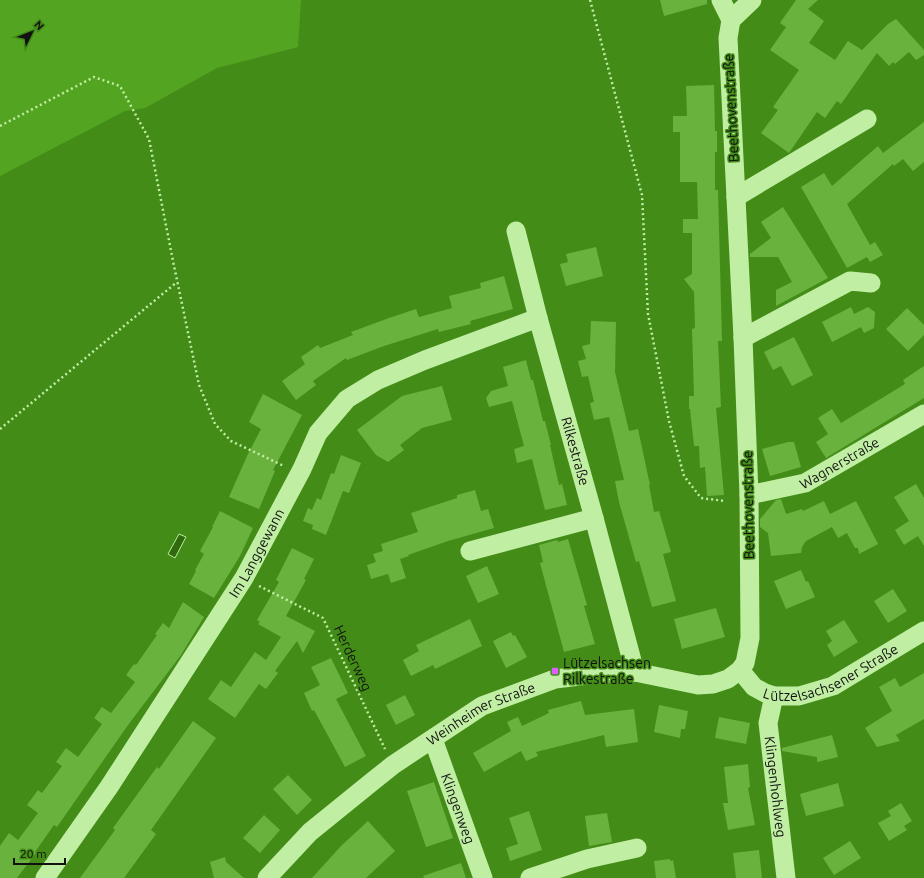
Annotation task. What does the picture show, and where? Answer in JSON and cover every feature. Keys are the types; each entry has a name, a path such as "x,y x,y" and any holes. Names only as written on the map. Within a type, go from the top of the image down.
{"street":[{"path":"721,0 731,20 752,0"},
{"name":"Beethovenstraße","path":"731,20 728,38 743,338 749,495 750,638 745,663 740,670"},
{"path":"736,197 867,119"},
{"name":"Rilkestraße","path":"516,231 538,318 594,518 634,672"},
{"path":"743,338 850,282 871,282"},
{"name":"Im Langgewann","path":"45,878 109,787 244,578 302,470 318,434 347,399 385,377 425,360 538,318"},
{"name":"Wagnerstraße","path":"749,495 805,483 924,414"},
{"path":"470,551 594,518"},
{"name":"Lützelsachsener Straße","path":"740,670 754,687 774,696 799,696 833,686 924,631"},
{"name":"Weinheimer Straße","path":"267,878 310,832 393,765 482,706 555,679 596,674 634,672 698,685 713,684 728,679 740,670"},
{"name":"Klingenhohlweg","path":"774,696 768,723 786,878"},
{"name":"Klingenweg","path":"434,739 483,878"},
{"path":"530,878 587,858 637,848"}],"path":[{"path":"590,0 642,195 648,314 669,421 684,476 701,498 725,501"},
{"path":"0,126 94,77 120,86 150,139 177,282 199,385 216,424 231,441 287,467 302,470"},
{"path":"0,428 177,282"},
{"name":"Herderweg","path":"244,578 323,618 393,765"}],"shaded area":[{"path":"0,0 301,0 298,47 217,68 145,108 125,111 0,176"},
{"path":"179,534 186,537 175,558 168,554"}],"building":[{"path":"660,0 707,0 707,4 664,16"},
{"path":"796,0 818,0 808,9 824,21 809,43 835,60 848,41 862,50 888,24 896,19 924,50 924,55 916,60 909,52 895,64 893,62 889,66 877,53 841,104 837,101 825,118 817,112 789,153 761,133 778,110 773,107 799,70 770,50 786,27 780,23"},
{"path":"714,85 715,131 717,131 717,152 715,152 715,190 718,190 722,341 718,341 721,407 716,408 724,495 707,496 705,467 700,468 699,446 694,446 689,409 689,396 694,396 692,329 695,328 694,292 684,279 692,274 692,233 683,233 683,219 698,219 697,182 680,182 680,132 673,132 673,116 687,116 686,86"},
{"path":"924,122 924,162 913,171 903,159 894,166 893,164 847,204 870,245 875,242 883,255 870,262 867,257 847,268 801,187 824,173 832,186 878,146 883,153"},
{"path":"783,207 828,278 776,306 776,290 792,282 778,257 750,257 750,254 771,238 761,222"},
{"path":"596,247 603,276 566,286 560,264 568,262 566,254"},
{"path":"504,276 513,309 470,321 471,324 439,332 438,329 384,346 347,360 346,358 313,381 316,385 296,400 282,381 305,364 301,357 318,345 320,348 353,335 351,332 416,309 419,317 452,308 449,296 481,288 480,283"},
{"path":"851,307 854,314 868,307 875,312 874,328 864,333 861,327 832,342 822,322"},
{"path":"907,308 924,325 924,335 908,351 886,329"},
{"path":"591,321 616,322 615,372 629,431 638,429 654,512 659,511 671,552 663,554 676,601 652,607 639,561 636,562 619,502 615,481 624,480 609,417 594,420 590,403 594,402 588,376 582,377 578,361 586,359 582,346 590,344"},
{"path":"794,337 813,375 792,386 781,366 773,370 764,352"},
{"path":"526,360 531,380 533,380 543,421 545,421 559,485 562,484 567,505 545,510 532,459 517,463 514,449 524,446 512,401 489,407 486,398 491,391 508,386 503,367"},
{"path":"924,366 924,398 826,458 816,442 828,434 818,418 832,409 841,423 905,384 903,380"},
{"path":"442,386 452,420 422,428 400,445 404,450 388,462 376,455 357,430 402,396"},
{"path":"263,394 302,415 273,470 275,471 259,509 229,497 261,429 249,422"},
{"path":"788,442 794,442 801,467 770,476 762,449"},
{"path":"341,455 361,463 349,493 343,491 326,535 312,529 313,525 303,521 308,508 312,510 317,498 321,500 331,473 334,474"},
{"path":"916,484 924,498 924,546 918,536 904,545 895,530 909,521 894,497"},
{"path":"475,490 481,511 488,509 494,528 448,541 400,559 406,578 391,583 388,574 371,579 367,565 376,562 373,554 383,551 381,544 418,532 411,513 457,498 457,495"},
{"path":"781,499 786,514 802,509 803,511 824,501 830,514 856,501 878,544 859,554 858,548 855,548 847,533 838,538 832,527 806,541 802,547 801,553 771,556 768,533 760,527 760,519 776,500"},
{"path":"220,511 253,528 240,556 214,598 189,584 204,554 200,551"},
{"path":"568,539 587,605 584,606 595,644 564,652 540,563 543,562 539,545 557,540 558,542"},
{"path":"292,548 314,559 304,579 306,580 286,616 315,631 303,653 297,641 275,671 278,673 266,689 259,684 235,718 208,699 221,680 231,687 255,652 266,660 281,637 258,624 260,622 257,620 279,582 276,580"},
{"path":"487,566 499,594 478,603 466,576"},
{"path":"801,570 815,597 786,609 774,581"},
{"path":"893,589 907,611 888,623 874,601"},
{"path":"183,602 204,617 181,655 128,725 57,827 54,825 35,852 36,853 17,878 0,878 0,846 9,833 18,840 38,813 27,805 38,790 42,793 62,766 56,762 66,748 78,757 102,724 94,718 102,707 111,713 135,682 126,675 134,664 136,665 157,635 155,634 163,623 169,628"},
{"path":"716,608 725,637 682,649 674,619"},
{"path":"470,619 482,646 435,669 433,665 411,676 403,660 419,651 416,645"},
{"path":"844,620 858,642 834,657 827,645 832,641 826,631"},
{"path":"511,632 513,636 515,635 527,657 506,668 493,641"},
{"path":"331,658 348,693 336,699 366,756 345,767 314,710 312,711 304,693 320,685 311,667"},
{"path":"924,673 924,719 896,735 900,741 877,747 865,728 892,711 879,687 895,678 900,687"},
{"path":"405,695 415,715 396,725 386,705"},
{"path":"581,701 585,715 634,709 638,742 606,747 604,735 536,752 538,756 526,761 521,751 484,772 473,753 511,731 507,722 518,717 522,726 549,713 548,710"},
{"path":"659,705 688,711 685,729 681,729 680,738 654,732"},
{"path":"719,717 750,723 746,744 715,738"},
{"path":"193,721 216,738 151,830 156,834 124,878 80,878 115,830 113,828 157,767 159,769"},
{"path":"832,735 838,757 817,762 817,757 782,751 782,748"},
{"path":"748,764 750,787 748,788 755,825 728,830 723,803 728,803 724,767"},
{"path":"288,775 312,800 297,815 273,789"},
{"path":"434,782 453,838 426,847 407,791"},
{"path":"838,783 844,806 806,816 800,794"},
{"path":"901,803 912,821 904,826 907,830 889,841 878,823 891,816 888,811"},
{"path":"529,811 542,850 510,861 506,848 518,844 509,818"},
{"path":"607,813 612,842 589,846 585,816"},
{"path":"264,815 280,830 260,853 243,838"},
{"path":"368,821 395,851 366,878 312,878 341,846"},
{"path":"850,841 861,858 834,875 823,858"},
{"path":"759,850 762,878 736,878 733,853"},
{"path":"225,857 226,862 244,878 214,878 210,862"},
{"path":"670,859 670,861 673,860 676,878 656,878 654,861"},
{"path":"461,863 466,878 424,878 423,876"}],"place":[{"name":"Lützelsachsen Rilkestraße","path":"555,671"}]}
